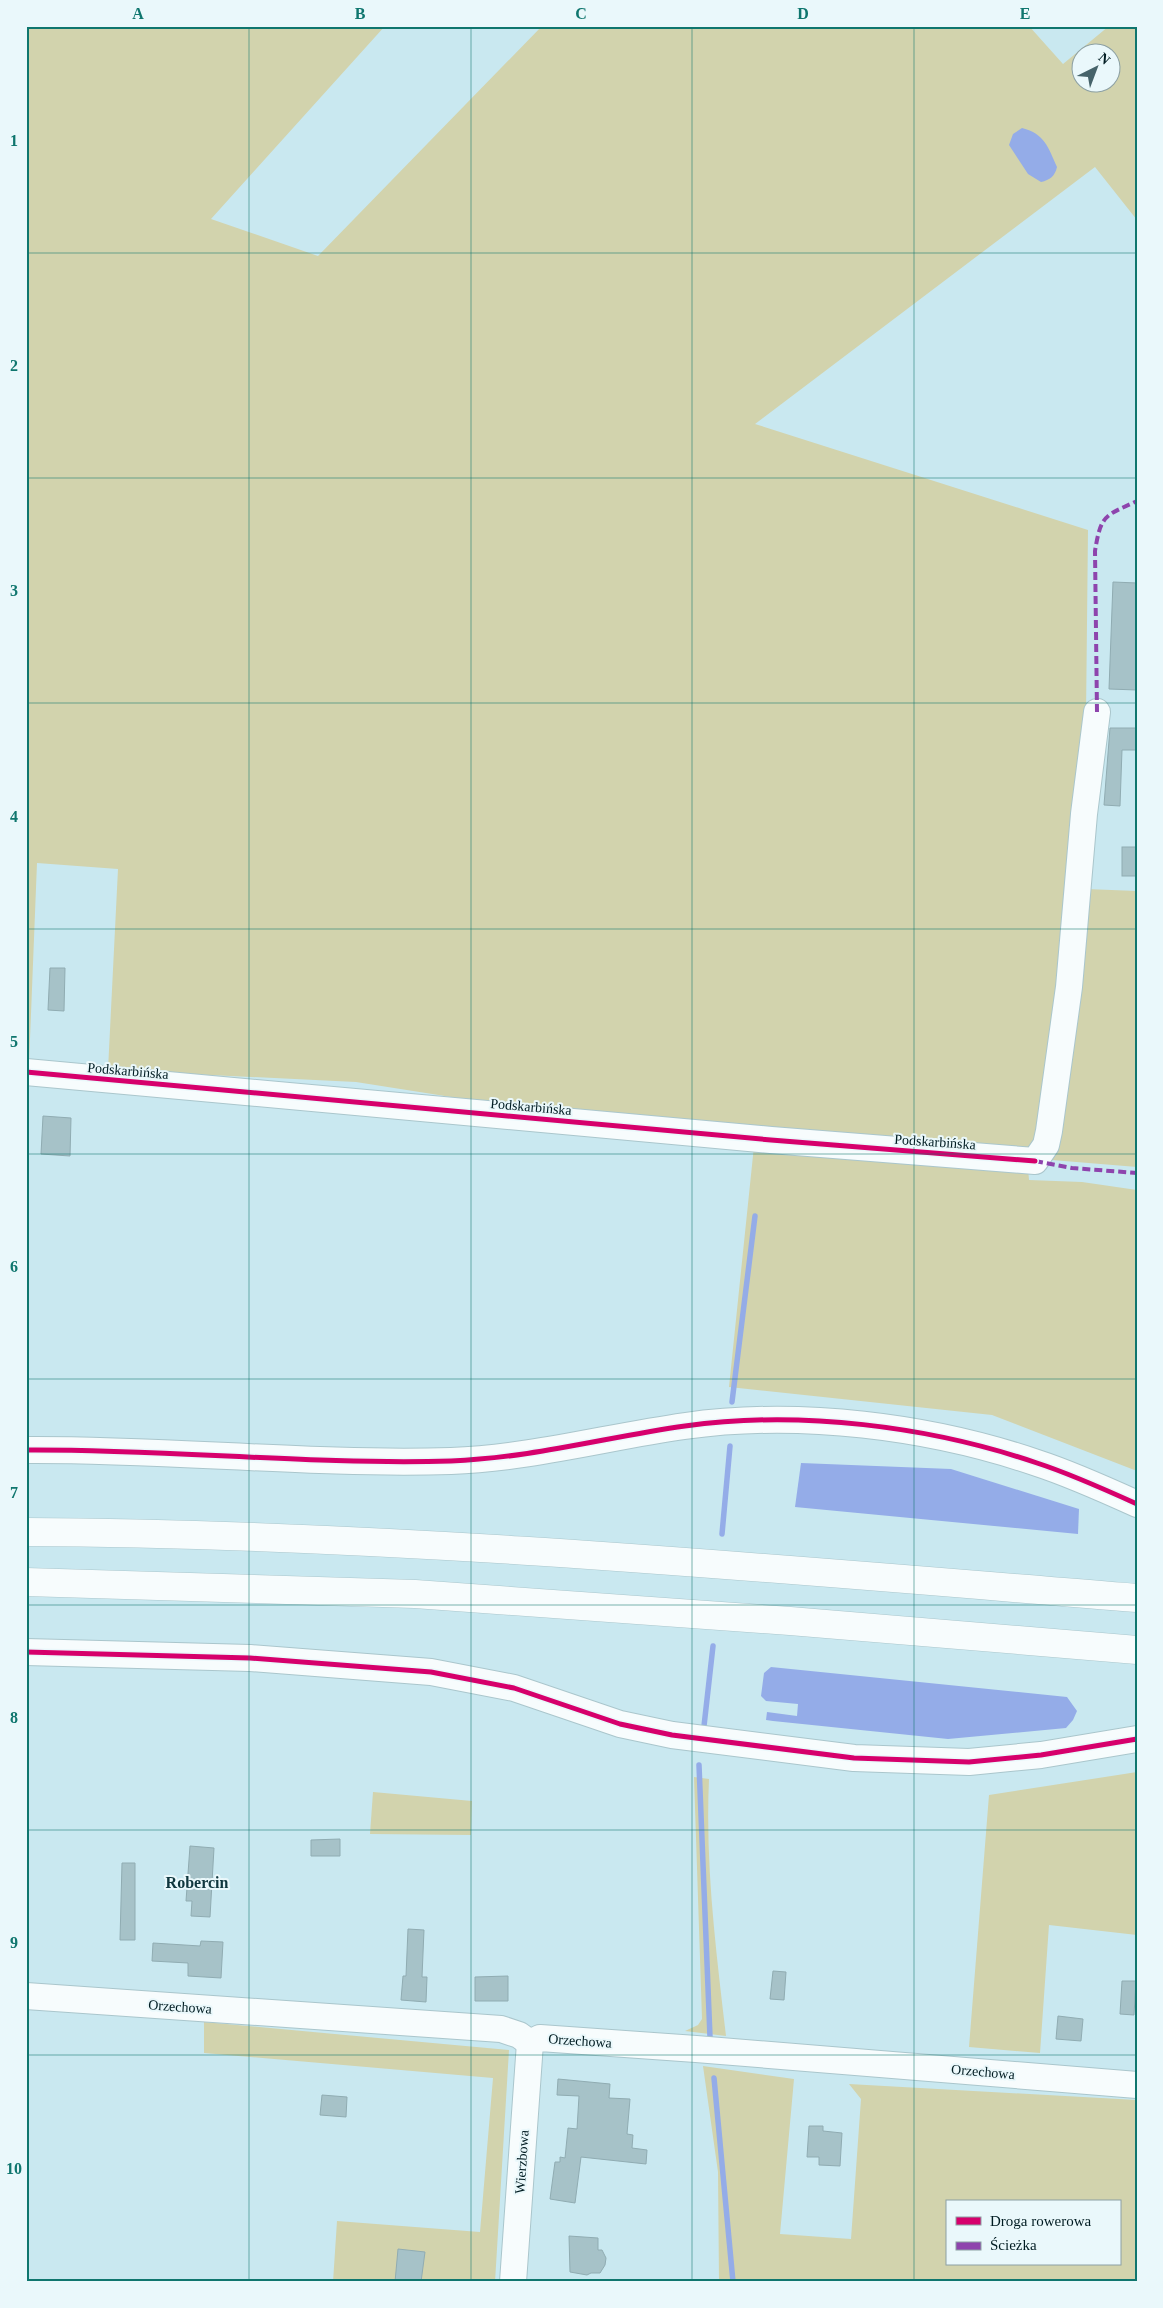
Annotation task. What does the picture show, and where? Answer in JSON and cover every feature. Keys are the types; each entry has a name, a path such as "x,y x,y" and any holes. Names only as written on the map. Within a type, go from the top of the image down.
{"highway":[{"path":"26,1532 310,1540 646,1558 1137,1598"},
{"path":"26,1582 415,1594 800,1622 1137,1650"}],"street":[{"name":"Podskarbińska","path":"26,1072 771,1140 1035,1161 1046,1145 1049,1131 1068,997 1084,814 1097,712"},
{"path":"26,1450 450,1461 530,1454 686,1426 759,1420 806,1421 927,1434 984,1447 1037,1463 1137,1504"},
{"path":"26,1652 250,1658 431,1672 514,1688 620,1724 672,1735 854,1758 969,1762 1041,1756 1137,1739"},
{"name":"Orzechowa","path":"26,1996 501,2029 519,2035 530,2043 540,2038 1137,2085"},
{"name":"Wierzbowa","path":"513,2282 530,2043"}],"green space":[{"path":"26,26 385,26 211,219 318,256 542,26 1029,26 1063,64 1070,58 1070,92 1120,92 1120,42 1090,42 1109,26 1137,26 1137,220 1095,167 755,424 1088,530 1086,716 1070,889 1034,1145 1024,1154 527,1109 356,1082 108,1070 118,869 37,863 29,1064 26,1064"},
{"path":"1086,889 1137,891 1137,1167 1052,1160 1077,998"},
{"path":"754,1146 1028,1168 1029,1180 1082,1182 1137,1190 1137,1471 992,1415 729,1387"},
{"path":"1137,1772 1137,1935 1049,1925 1040,2053 969,2047 989,1795"},
{"path":"694,1777 709,1779 710,1875 726,2036 685,2031 698,2025 702,2019"},
{"path":"373,1792 472,1801 471,1835 370,1834"},
{"path":"204,2022 509,2050 495,2282 333,2282 337,2221 480,2232 493,2078 204,2053"},
{"path":"703,2066 794,2079 780,2234 851,2239 861,2099 849,2084 1137,2100 1137,2282 719,2282 718,2172"}],"water":[{"path":"1022,128 1041,138 1051,153 1057,167 1052,177 1047,180 1041,182 1028,174 1009,145 1013,134"},
{"path":"801,1463 951,1469 1079,1509 1078,1534 795,1507"},
{"path":"771,1667 1067,1697 1077,1711 1073,1720 1066,1728 948,1739 766,1720 767,1712 797,1716 798,1704 766,1701 761,1696 764,1673"}],"building":[{"path":"1113,582 1137,583 1137,690 1109,689"},
{"path":"1110,728 1137,728 1137,750 1122,750 1120,806 1104,805"},
{"path":"1122,847 1137,847 1137,876 1122,876"},
{"path":"50,968 65,968 64,1011 48,1010"},
{"path":"43,1116 71,1118 70,1156 41,1154"},
{"path":"340,1839 340,1856 311,1856 311,1840"},
{"path":"190,1846 214,1848 210,1917 191,1916 192,1901 186,1901"},
{"path":"122,1863 135,1863 135,1940 120,1940"},
{"path":"408,1929 424,1930 422,1977 427,1977 426,2002 401,2000 403,1976 406,1976"},
{"path":"201,1941 223,1942 221,1978 188,1976 188,1963 152,1961 153,1943 200,1946"},
{"path":"773,1971 786,1972 784,2000 770,1999"},
{"path":"508,1976 508,2001 475,2001 475,1977"},
{"path":"1122,1981 1136,1981 1134,2015 1120,2014"},
{"path":"1058,2016 1083,2019 1081,2041 1056,2039"},
{"path":"558,2079 610,2084 609,2098 630,2099 627,2134 633,2135 632,2148 647,2150 646,2164 581,2157 575,2203 550,2199 555,2162 560,2162 560,2157 565,2158 568,2128 577,2129 579,2096 557,2095"},
{"path":"322,2095 347,2097 346,2117 320,2115"},
{"path":"809,2126 823,2126 823,2131 842,2133 840,2166 819,2165 819,2157 807,2157"},
{"path":"569,2236 598,2238 598,2250 602,2250 606,2258 605,2265 600,2273 587,2275 570,2272"},
{"path":"398,2249 425,2252 421,2282 395,2282"}],"waterway":[{"path":"732,1402 755,1216"},
{"path":"722,1534 730,1446"},
{"path":"704,1726 713,1646"},
{"path":"699,1765 710,2037"},
{"path":"714,2078 733,2282"}],"marked path":[{"path":"1097,712 1095,551 1097,539 1102,523 1106,518 1137,501"},
{"path":"1035,1161 1072,1168 1137,1173"}],"cycle path":[{"path":"26,1072 771,1140 1035,1161"},
{"path":"26,1450 79,1450 345,1461 451,1461 540,1452 685,1426 728,1421 818,1421 908,1431 996,1450 1062,1472 1137,1504"},
{"path":"26,1652 250,1658 431,1672 514,1688 620,1724 672,1735 854,1758 969,1762 1041,1755 1137,1739"}],"district":[{"name":"Robercin","path":"197,1882"}]}
